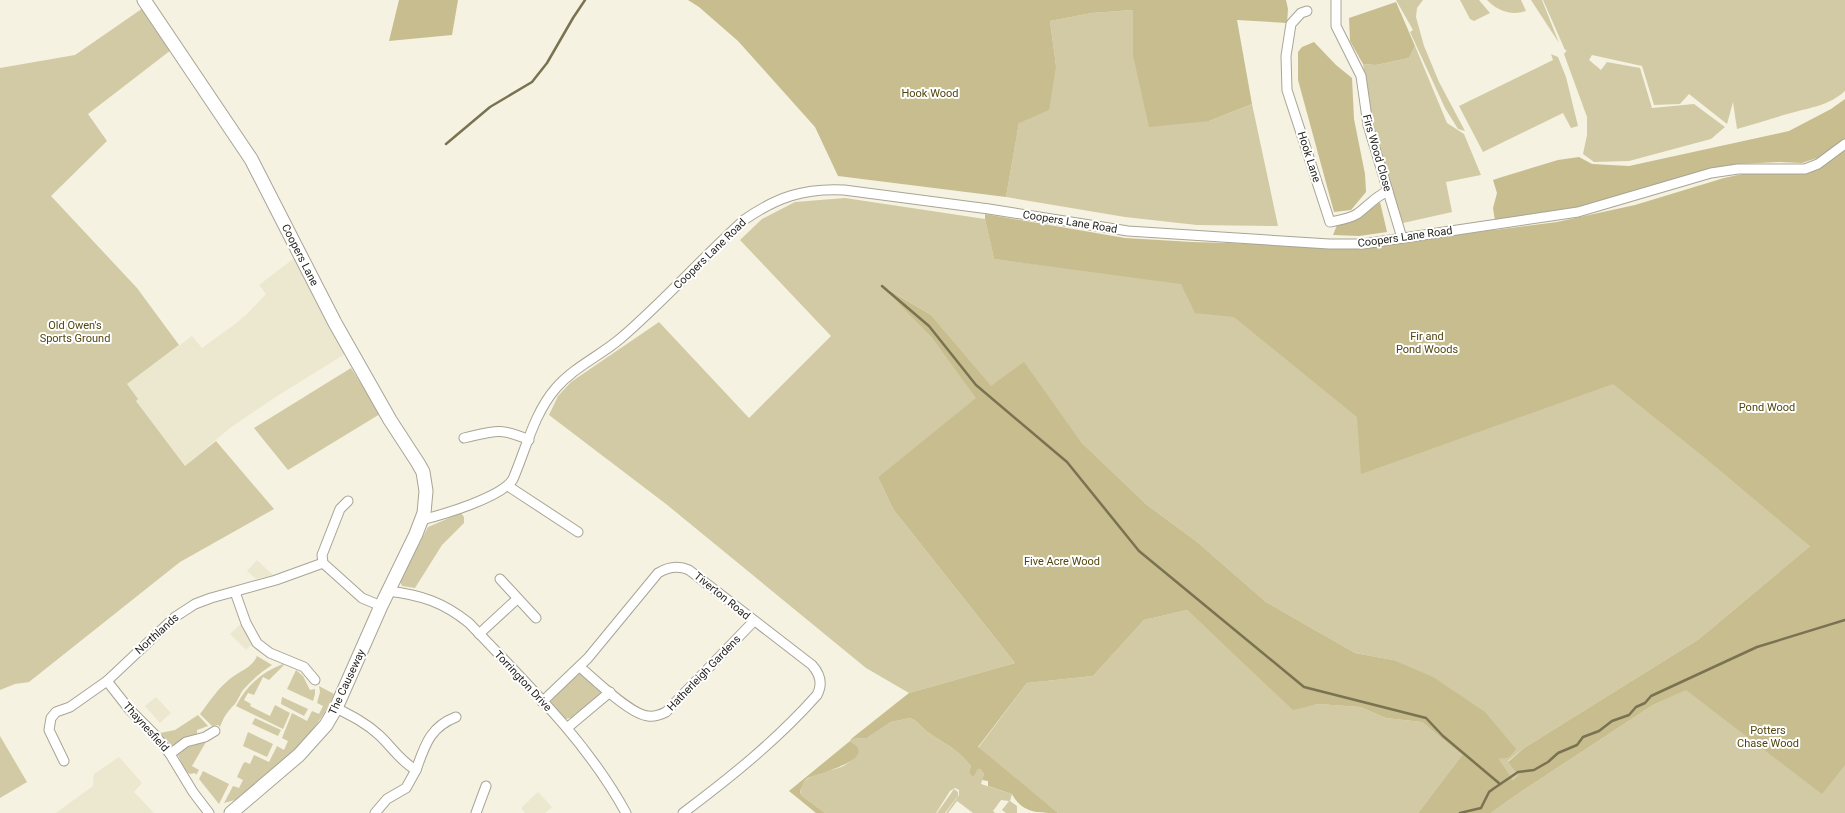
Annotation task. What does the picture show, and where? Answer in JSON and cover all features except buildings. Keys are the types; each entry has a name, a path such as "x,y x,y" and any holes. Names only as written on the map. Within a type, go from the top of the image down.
{"main road":[{"name":"Coopers Lane","path":"144,0 251,159 335,323 390,420 420,467 426,491 426,506 421,520"},
{"name":"The Causeway","path":"231,813 313,741 326,725 336,708 421,520"}],"street":[{"name":"Firs Wood Close","path":"1336,0 1336,26 1361,76 1368,125 1402,238"},
{"name":"Hook Lane","path":"1307,11 1301,13 1291,24 1286,56 1287,90 1330,222 1346,219 1357,214 1379,195 1388,191"},
{"name":"Coopers Lane Road","path":"508,486 513,479 544,406 556,388 568,376 616,343 647,316 744,220 776,200 804,192 826,189 844,190 989,209 1128,231 1329,244 1363,244 1578,212 1711,173 1738,169 1805,169 1818,164 1845,144"},
{"path":"464,438 497,430 508,431 529,440"},
{"path":"421,520 495,494 508,486 578,532"},
{"path":"348,501 340,509 334,522 322,555 323,563 362,598 381,606"},
{"name":"Northlands","path":"64,761 59,754 48,730 51,718 56,712 70,707 107,681 157,633 182,612 206,600 276,580 323,563"},
{"name":"Tiverton Road","path":"542,702 580,667 652,580 665,568 678,567 689,570 814,668 819,675 820,684 819,690 813,700 764,749 734,775 683,813"},
{"path":"500,579 536,618"},
{"name":"Torrington Drive","path":"388,591 416,595 440,603 462,617 567,728 596,764 626,813"},
{"path":"235,592 246,623 257,643 270,653 304,667 315,680"},
{"path":"479,634 517,599"},
{"name":"Hatherleigh Gardens","path":"580,667 634,712 641,715 657,716 666,712 754,621"},
{"name":"Thaynesfield","path":"107,681 129,709 155,735 170,754 193,792 209,813"},
{"path":"567,728 610,692"},
{"path":"336,708 368,726 380,736 401,760 416,770"},
{"path":"375,813 387,799 406,788 416,770 429,738 441,724 456,717"},
{"path":"170,754 186,742 215,732"},
{"path":"476,813 486,786"}],"shaded area":[{"path":"293,259 299,262 345,354 274,398 230,428 185,466 136,401 127,384 192,336 202,348 235,324 266,294 259,285"},
{"path":"257,560 273,575 256,579 247,571"},
{"path":"241,624 253,643 246,650 230,634"},
{"path":"156,697 171,713 160,723 145,706"},
{"path":"119,757 142,783 134,792 154,813 56,813 93,786 94,774"},
{"path":"538,792 552,807 545,813 525,813 521,808"}],"green space":[{"path":"399,0 458,0 452,35 389,41"},
{"name":"Hook Wood","path":"688,0 1286,0 1288,9 1287,23 1237,20 1252,104 1209,121 1149,127 1133,55 1133,10 1092,13 1050,21 1056,66 1049,110 1019,123 1006,197 838,176 815,127 738,41 699,7"},
{"path":"1396,0 1423,0 1417,8 1416,17 1424,46 1439,82 1465,131 1458,129 1445,108 1410,32 1413,30"},
{"path":"1460,0 1479,0 1490,13 1474,21 1470,19"},
{"path":"1487,0 1521,0 1526,11 1515,13 1505,12"},
{"path":"1531,0 1542,0 1559,43"},
{"path":"1543,0 1845,0 1845,91 1826,103 1737,129 1733,102 1727,124 1689,94 1680,104 1654,105 1642,66 1592,55 1589,60 1601,70 1607,62 1640,68 1652,108 1694,104 1725,127 1711,139 1629,161 1594,162 1583,154 1587,135 1587,117 1564,54 1567,50 1565,50"},
{"path":"1396,2 1415,46 1409,58 1376,65 1363,64 1350,41 1349,18"},
{"name":"Old Owen's Sports Ground","path":"143,8 171,50 88,114 107,141 51,196 137,288 179,345 127,384 138,399 136,401 185,466 216,441 274,509 180,562 29,682 15,684 0,690 0,68 75,55"},
{"path":"1133,10 1133,55 1209,121 1252,104 1278,226 1197,225 1125,217 1006,197 1019,123 1056,66 1050,21 1092,13"},
{"path":"1314,42 1336,65 1352,78 1354,119 1365,174 1366,192 1351,210 1334,212 1298,80 1298,52 1302,47"},
{"path":"1415,46 1447,123 1464,134 1481,175 1446,182 1452,212 1403,223 1371,126 1363,64 1376,65 1409,58"},
{"path":"1551,54 1558,57 1566,77 1578,126 1571,128 1563,113 1483,152 1459,106 1553,60"},
{"path":"1845,99 1845,139 1820,157 1802,163 1779,162 1739,164 1690,175 1578,208 1495,221 1493,208 1497,193 1493,180 1558,160 1579,157 1592,164 1629,166 1789,131 1831,109"},
{"path":"1845,150 1845,765 1822,794 1686,690 1653,705 1491,813 1418,813 1462,755 1422,722 1386,718 1360,707 1318,704 1293,710 1187,610 1144,620 1093,676 1027,683 978,747 1058,813 1031,811 1021,805 1012,794 988,786 988,781 982,780 984,774 980,769 977,770 974,776 972,776 969,772 971,766 960,755 910,718 891,722 867,738 851,739 909,693 1015,663 893,509 878,477 976,398 932,338 882,286 931,315 991,386 1024,362 1082,443 1147,505 1196,541 1266,602 1355,653 1393,660 1433,677 1485,712 1516,749 1512,754 1504,759 1498,758 1513,780 1518,775 1508,762 1524,748 1699,639 1810,546 1704,457 1613,384 1361,474 1357,417 1234,317 1195,313 1181,284 994,259 985,214 1125,238 1192,242 1363,247 1557,222 1635,205 1724,178 1747,173 1799,174 1814,170"},
{"path":"845,198 985,219 994,259 1065,268 1317,247 1363,247 1440,239 1492,230 1845,305 1810,546 1699,639 1524,748 1508,761 1518,775 1513,780 1497,758 1393,660 1355,653 1266,602 1196,541 1147,505 1082,443 1024,363 991,387 931,315 884,287 932,338 977,398 878,477 893,509 1015,663 909,693 866,668 666,504 549,415 558,396 571,382 659,322 749,418 831,336 740,240 762,219 795,202"},
{"path":"1380,202 1387,232 1359,236 1333,235 1337,225 1360,218"},
{"path":"351,368 380,414 288,470 254,428"},
{"path":"461,513 464,517 464,523 442,545 415,588 402,586 400,581 428,527"},
{"path":"1187,610 1293,709 1318,704 1360,707 1386,718 1422,722 1462,755 1418,813 1058,813 978,748 1027,683 1093,676 1144,620"},
{"name":"Potters Chase Wood","path":"1794,639 1845,672 1845,813 1491,813 1653,705"},
{"path":"257,656 272,665 257,676 243,690 235,704 226,714 220,727 218,725 212,726 200,714 222,686 253,663"},
{"path":"283,664 283,666 269,680 263,677 254,695 248,693 244,700 251,704 250,706 270,716 275,705 290,713 283,729 236,706 255,680 275,667"},
{"path":"296,670 303,676 310,690 315,689 313,701 287,689"},
{"path":"579,673 581,673 603,692 602,695 572,720 570,718 566,719 550,703 552,700 550,698"},
{"path":"319,686 334,694 316,726 278,765 235,800 224,803 233,786 239,788 243,780 237,777 245,762 250,764 254,755 269,762 277,746 284,750 288,741 282,738 292,713 307,721 312,711 319,714 323,706 317,703 320,692"},
{"path":"282,697 308,709 304,716 281,704"},
{"path":"198,715 208,726 197,730 197,734 175,746 172,746 160,733 175,730"},
{"path":"255,718 281,730 278,736 252,724"},
{"path":"910,718 960,755 971,766 969,772 980,769 984,774 981,784 1012,794 1010,801 1017,806 1017,813 1006,813 1002,810 1009,801 1001,800 993,811 995,813 973,813 957,801 948,813 946,813 959,795 959,790 955,788 950,791 936,813 825,813 802,796 800,790 802,784 806,780 812,776 843,766 858,753 856,747 850,741 851,739 867,738 891,722"},
{"path":"248,732 273,744 267,757 243,746"},
{"path":"0,736 27,782 0,798"},
{"path":"204,741 206,742 192,766 199,770 196,775 195,773 190,774 185,771 178,755 188,747"},
{"path":"850,741 857,747 858,752 855,758 840,767 808,778 802,784 800,792 802,796 825,813 816,813 789,791"},
{"path":"203,771 229,784 219,804 199,779"},
{"path":"954,789 958,792 958,796 945,813 937,813"}],"waterway":[{"path":"446,144 490,107 532,82 547,63 585,0"},
{"path":"882,286 929,326 976,385 1067,462 1139,551 1304,687 1426,718 1443,736 1500,784"},
{"path":"1460,813 1481,808 1489,792 1518,772 1534,770 1548,762 1558,753 1577,745 1583,737 1599,731 1612,721 1629,715 1636,707 1645,703 1651,696 1757,647 1845,620"}],"park label":[{"name":"Fir and Pond Woods","path":"1427,342"},
{"name":"Pond Wood","path":"1767,407"},
{"name":"Five Acre Wood","path":"1062,561"}]}
